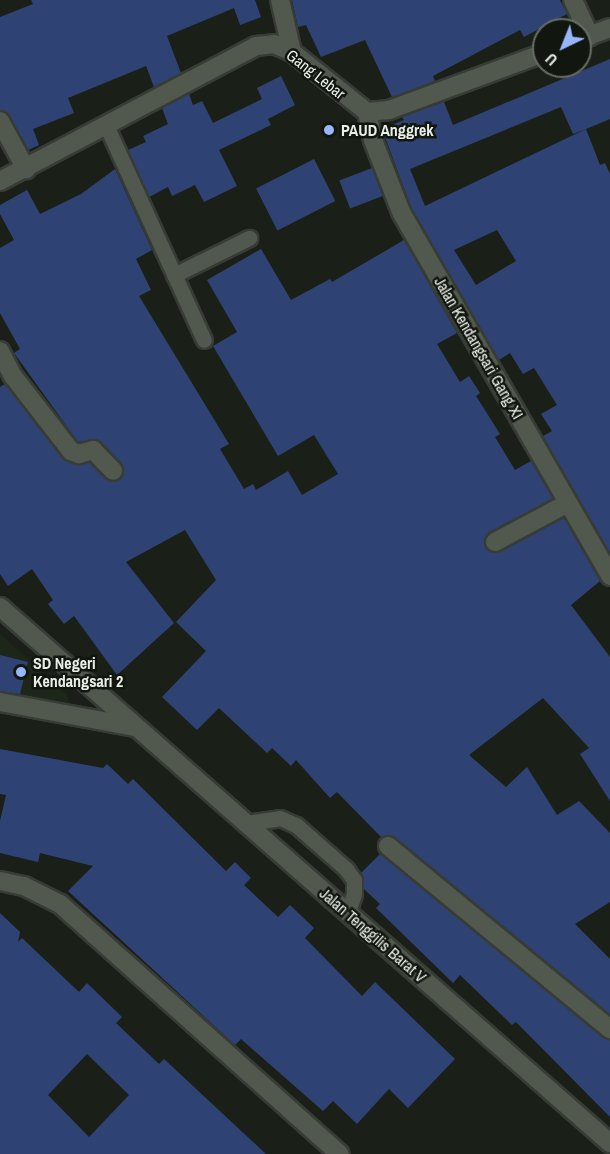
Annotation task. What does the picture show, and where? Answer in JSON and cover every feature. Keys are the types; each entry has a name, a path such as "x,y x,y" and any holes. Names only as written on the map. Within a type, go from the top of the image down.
{"street":[{"path":"280,0 292,52"},
{"path":"573,0 579,18"},
{"path":"592,35 610,28"},
{"name":"Gang Lebar","path":"0,181 256,46 274,44 292,52 367,112"},
{"path":"367,112 389,110 532,57"},
{"name":"Jalan Kendangsari Gang XI","path":"367,112 373,140 401,212 610,576"},
{"path":"0,120 26,169"},
{"path":"0,351 13,376 71,451 79,454 93,450 112,471"},
{"path":"495,542 567,503"},
{"name":"Jalan Tenggilis Barat V","path":"0,608 610,1143"},
{"path":"0,702 136,727"},
{"path":"388,846 610,1029"},
{"path":"0,881 24,886 60,904 340,1154"}],"lane":[{"path":"106,125 204,340"},
{"path":"174,275 249,238"},
{"path":"246,823 280,818 296,825 346,869 354,887 348,913"}],"shaded area":[{"name":"SD Negeri Kendangsari 2","path":"0,634 66,694 72,710 0,700"}],"building":[{"path":"31,0 255,0 261,17 240,25 234,8 167,36 181,73 154,87 146,66 68,98 74,113 33,129 39,145 28,150 10,116 0,110 0,17 33,4"},
{"path":"292,0 560,0 567,14 560,18 532,18 532,33 524,37 520,30 433,76 435,81 392,97 365,40 321,57 306,25 298,27"},
{"path":"610,59 610,119 586,129 600,165 605,163 610,174 610,553 543,436 552,431 541,414 557,405 534,368 523,374 510,353 499,360 411,207 382,129 404,120 402,117 444,102 453,125 565,78 592,78 592,67","holes":["561,107 573,134 586,129 425,206 410,169","497,230 516,261 476,285 454,250"]},
{"path":"281,76 295,105 268,119 271,125 219,150 237,186 204,202 195,185 172,196 168,187 149,197 128,150 146,142 143,136 168,124 162,108 189,94 193,105 202,101 213,123 262,99 257,88"},
{"path":"314,159 335,201 277,230 256,189"},
{"path":"372,168 383,196 350,209 339,181"},
{"path":"115,169 152,250 136,259 151,290 139,296 229,444 220,449 244,489 253,484 256,490 288,471 302,495 338,474 314,435 278,456 213,346 237,332 207,280 261,249 291,300 330,279 332,282 404,240 457,333 437,344 460,382 469,376 480,393 476,396 500,434 495,437 515,470 531,461 553,499 489,532 484,541 485,548 500,552 564,518 600,581 571,605 610,657 610,801 580,754 589,748 543,698 469,755 506,787 527,767 557,815 579,801 610,833 610,902 575,924 610,959 610,1014 395,837 381,837 337,792 330,798 296,760 291,766 272,748 267,753 219,708 197,730 162,697 206,651 176,622 216,580 185,530 126,562 174,623 117,675 74,616 64,624 48,604 53,600 32,569 8,586 0,574 0,387 5,384 67,461 90,463 110,482 121,479 124,469 97,439 78,442 14,353 20,349 0,313 0,248 14,240 0,214 0,205 27,190 40,214 81,194"},
{"path":"0,655 28,662 20,694 0,691"},
{"path":"0,749 103,768 107,764 128,784 133,779 226,871 235,862 251,878 244,885 278,917 290,905 314,928 305,938 362,996 375,982 455,1059 408,1108 389,1089 357,1124 333,1101 323,1111 241,1039 235,1045 68,891 93,866 40,853 38,862 0,853 0,821 6,795 0,794"},
{"path":"380,854 610,1040 610,1117 516,1022 512,1025 460,975 453,983 376,908 380,904 364,889 361,873"},
{"path":"0,913 20,932 18,942 22,938 79,992 87,983 122,1017 116,1023 159,1064 164,1059 266,1154 0,1154","holes":["87,1054 129,1095 89,1137 48,1095"]}],"place":[{"name":"PAUD Anggrek","path":"329,130"},
{"name":"SD Negeri Kendangsari 2","path":"21,672"}]}
